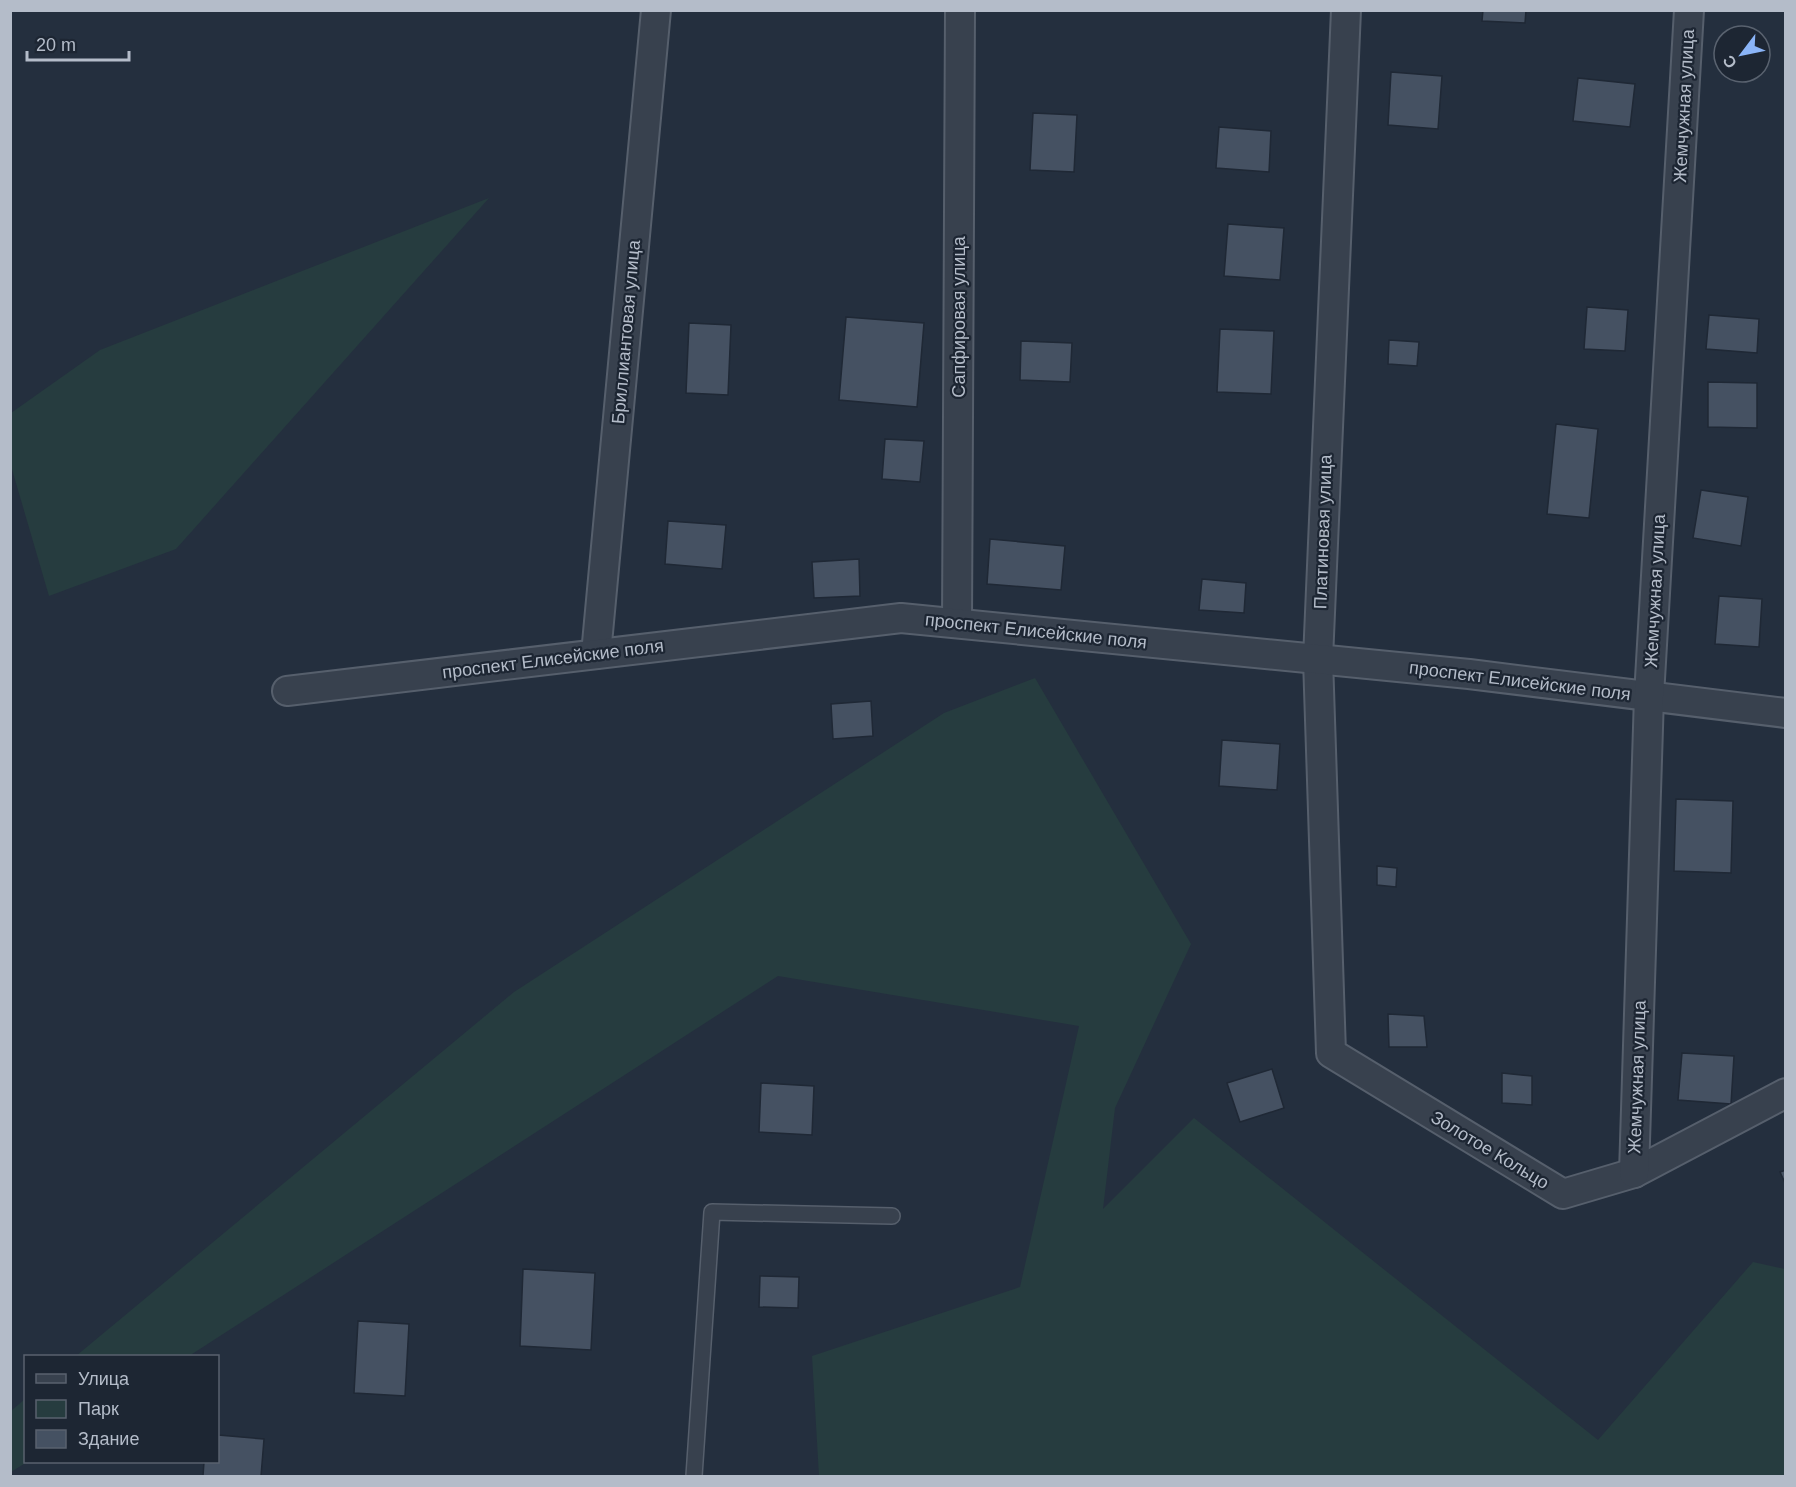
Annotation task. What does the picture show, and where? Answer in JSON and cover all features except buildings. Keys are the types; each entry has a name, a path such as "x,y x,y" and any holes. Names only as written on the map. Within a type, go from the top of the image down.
{"street":[{"name":"Бриллиантовая улица","path":"597,654 656,10"},
{"name":"Сапфировая улица","path":"957,623 960,10"},
{"name":"Платиновая улица","path":"1331,1053 1318,659 1346,10"},
{"name":"Жемчужная улица","path":"1634,1173 1649,696 1689,10"},
{"name":"проспект Елисейские поля","path":"287,691 901,618 1469,674 1785,713"},
{"name":"Золотое Кольцо","path":"1331,1053 1563,1194 1634,1173 1785,1093"}],"lane":[{"path":"694,1476 712,1212 892,1216"}],"green space":[{"path":"489,198 176,549 49,596 11,466 11,413 100,350"},
{"path":"1035,678 1191,944 1115,1108 1103,1209 1194,1118 1598,1440 1753,1262 1785,1269 1785,1476 819,1476 812,1356 1020,1287 1079,1026 778,976 191,1355 77,1355 514,992 944,713"},
{"path":"24,1400 25,1463 11,1472 11,1411"}]}
